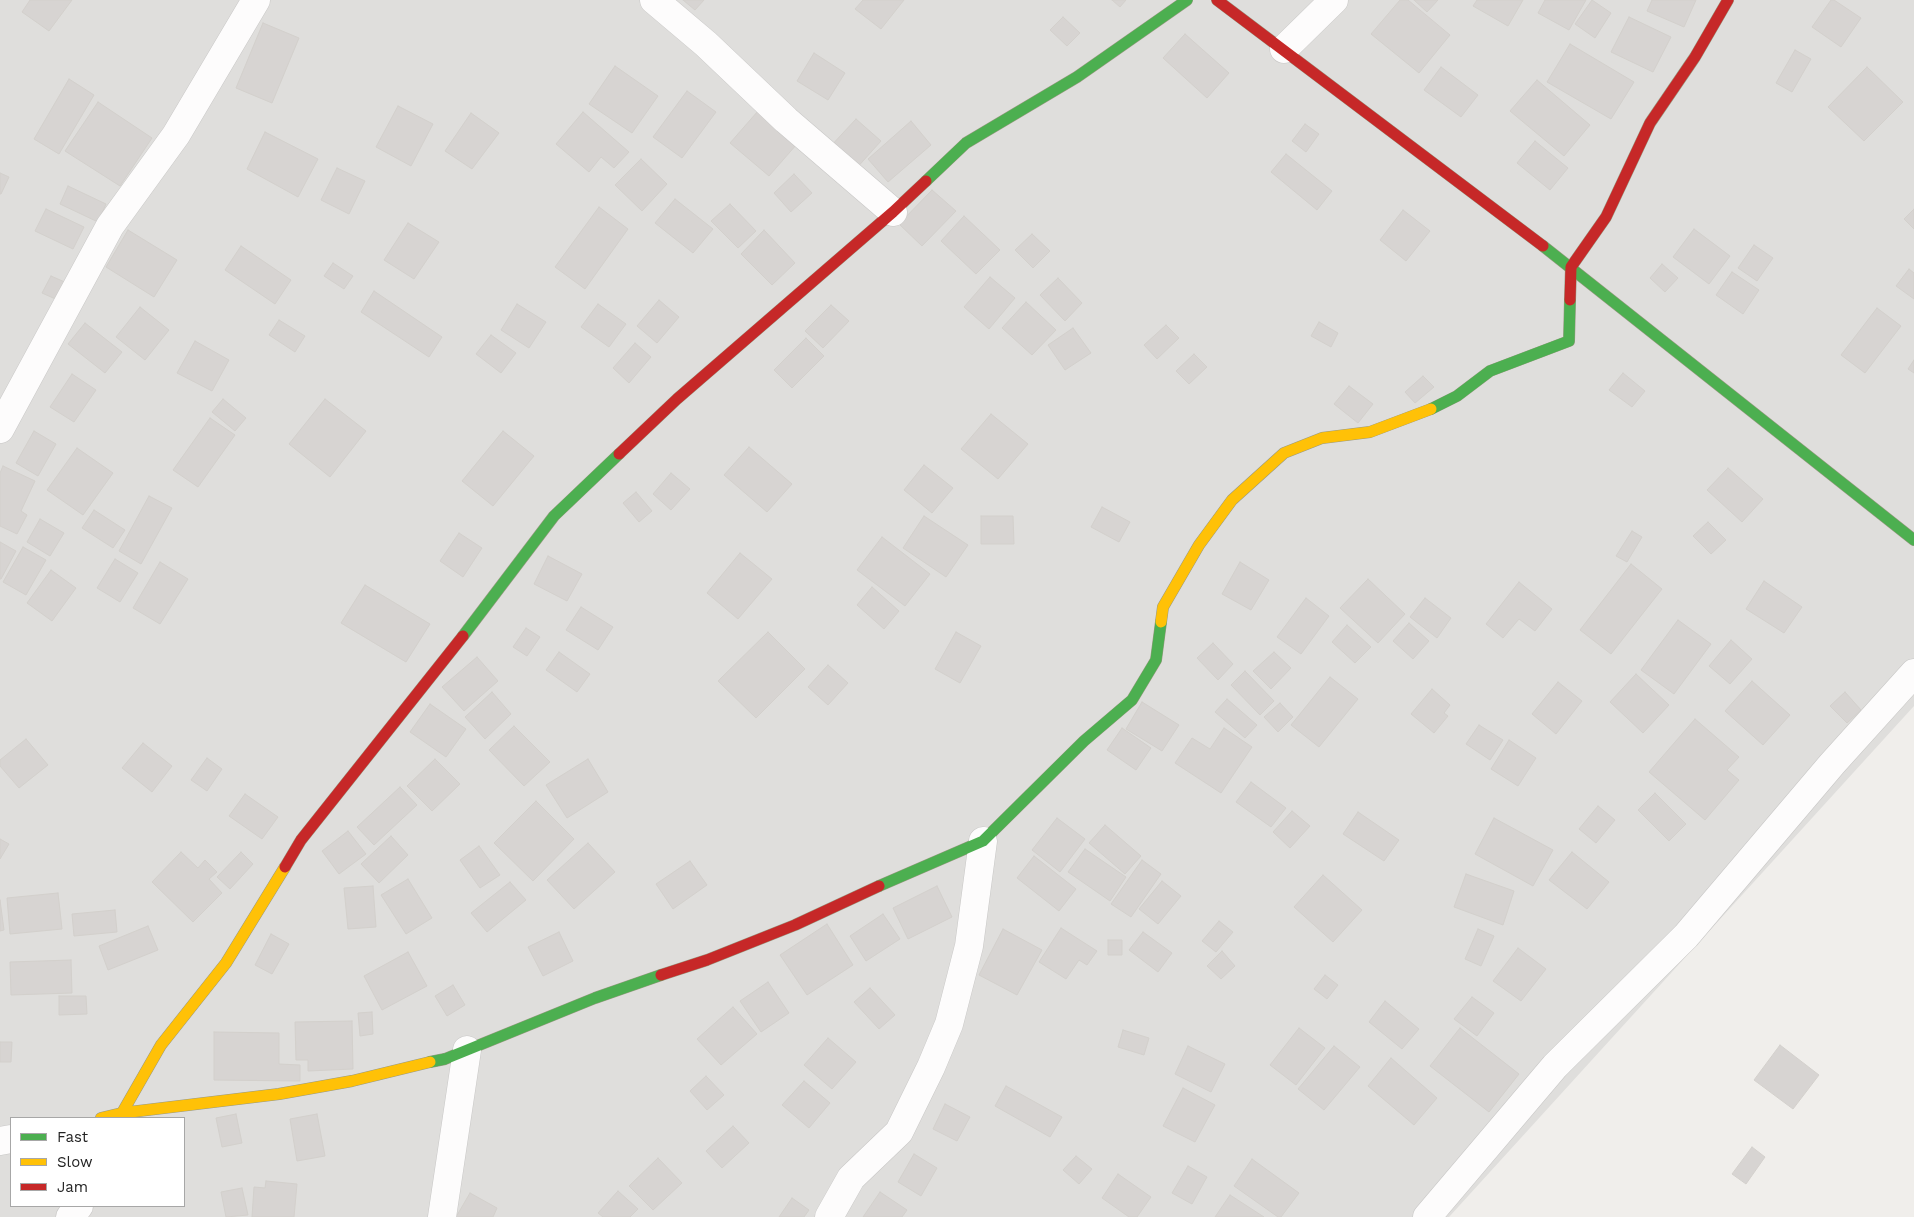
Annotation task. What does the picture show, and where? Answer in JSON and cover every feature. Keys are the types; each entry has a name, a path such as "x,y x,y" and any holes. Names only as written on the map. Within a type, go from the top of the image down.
{"street":[{"path":"0,429 110,226 176,134 256,0"},
{"path":"654,0 706,44 786,120 893,212"},
{"path":"121,1116 161,1045 226,963 300,840 425,685 554,516 677,399 893,212 966,143 1078,77 1187,0"},
{"path":"1217,0 1571,267 1914,540"},
{"path":"1284,49 1334,0"},
{"path":"121,1116 279,1094 396,1072 445,1060 594,998 707,960 786,929 896,877 983,841 1084,741 1132,700 1156,660 1163,607 1200,545 1232,500 1258,474 1284,453 1322,438 1370,432 1422,414 1457,396 1490,371 1570,341 1571,267 1606,217 1650,123 1695,57 1728,0"},
{"path":"1427,1217 1555,1066 1686,936 1832,764 1914,674"},
{"path":"829,1217 851,1178 899,1132 931,1067 949,1024 969,946 983,841"},
{"path":"442,1217 467,1050"},
{"path":"70,1217 78,1207"}],"shaded area":[{"path":"0,0 1914,0 1914,706 1449,1217 0,1217"}],"building":[{"path":"30,0 72,0 49,31 22,12"},
{"path":"683,0 704,0 695,10"},
{"path":"863,0 904,0 881,29 855,9"},
{"path":"1112,0 1126,0 1120,7"},
{"path":"1400,0 1408,0 1450,35 1419,73 1371,34"},
{"path":"1414,0 1438,0 1427,12"},
{"path":"1477,0 1523,0 1508,26 1473,6"},
{"path":"1545,0 1586,0 1569,30 1538,13"},
{"path":"1592,0 1611,13 1595,38 1575,24"},
{"path":"1652,0 1696,0 1684,27 1647,11"},
{"path":"1831,0 1834,0 1861,18 1841,47 1812,27"},
{"path":"1063,17 1080,33 1067,46 1050,30"},
{"path":"1629,17 1671,37 1653,72 1611,52"},
{"path":"263,23 299,38 272,103 236,88"},
{"path":"1185,34 1229,73 1207,98 1163,58"},
{"path":"1570,44 1634,82 1611,119 1547,82"},
{"path":"1795,50 1811,59 1792,92 1776,83"},
{"path":"814,53 845,73 828,100 797,81"},
{"path":"615,66 658,96 632,133 589,104"},
{"path":"1441,67 1478,95 1461,117 1424,90"},
{"path":"1867,67 1903,102 1864,141 1828,107"},
{"path":"69,79 94,95 59,154 34,139"},
{"path":"1537,80 1590,125 1564,156 1510,111"},
{"path":"687,91 716,112 682,158 653,137"},
{"path":"98,102 152,138 120,186 65,151"},
{"path":"398,106 433,124 411,166 376,147"},
{"path":"758,111 797,144 769,176 730,143"},
{"path":"583,112 629,152 614,168 601,157 589,172 556,144"},
{"path":"471,113 499,133 472,169 445,151"},
{"path":"856,119 881,141 854,171 829,148"},
{"path":"911,121 931,145 888,182 868,159"},
{"path":"1305,124 1319,134 1306,152 1292,141"},
{"path":"265,132 318,159 298,197 247,169"},
{"path":"1535,141 1568,168 1550,190 1517,163"},
{"path":"1286,154 1332,191 1317,210 1271,172"},
{"path":"641,159 667,184 642,211 615,185"},
{"path":"337,168 365,181 349,214 321,200"},
{"path":"0,173 9,177 1,194 0,194"},
{"path":"794,174 812,193 791,212 774,193"},
{"path":"68,186 106,204 98,222 60,204"},
{"path":"932,190 956,211 922,246 899,224"},
{"path":"675,199 713,229 693,253 655,223"},
{"path":"730,204 756,231 738,248 711,221"},
{"path":"599,207 628,229 585,289 555,267"},
{"path":"46,209 84,227 73,249 35,231"},
{"path":"1914,209 1914,229 1904,219"},
{"path":"1403,210 1430,231 1406,261 1380,240"},
{"path":"964,216 1000,250 976,274 941,241"},
{"path":"408,223 439,242 414,279 384,260"},
{"path":"1694,229 1730,256 1709,284 1673,257"},
{"path":"128,230 177,260 154,297 106,267"},
{"path":"764,230 795,263 772,285 741,254"},
{"path":"1032,234 1050,251 1033,268 1015,250"},
{"path":"1754,245 1773,258 1757,281 1738,268"},
{"path":"241,246 291,280 275,304 225,270"},
{"path":"333,263 353,276 344,289 324,276"},
{"path":"1662,264 1678,278 1665,292 1650,278"},
{"path":"1909,269 1914,273 1914,299 1896,286"},
{"path":"1732,272 1759,290 1743,314 1716,295"},
{"path":"51,276 67,283 60,301 42,293"},
{"path":"990,277 1015,298 989,329 964,307"},
{"path":"1058,278 1082,303 1065,321 1040,295"},
{"path":"374,291 442,337 429,357 361,312"},
{"path":"659,300 679,317 657,343 637,326"},
{"path":"1026,302 1056,330 1032,355 1002,328"},
{"path":"517,304 546,322 529,348 501,330"},
{"path":"598,304 626,324 609,347 581,327"},
{"path":"831,305 849,321 823,348 805,331"},
{"path":"140,307 169,330 145,360 116,337"},
{"path":"1877,308 1901,326 1865,373 1841,355"},
{"path":"279,320 305,336 295,352 269,335"},
{"path":"1319,322 1338,333 1331,347 1311,336"},
{"path":"85,323 122,352 105,373 68,344"},
{"path":"1166,325 1179,338 1157,359 1144,345"},
{"path":"1073,328 1091,353 1065,370 1048,345"},
{"path":"491,335 516,353 501,373 476,354"},
{"path":"806,338 824,356 792,388 774,370"},
{"path":"195,341 229,360 212,391 177,373"},
{"path":"635,343 651,357 629,383 613,368"},
{"path":"1194,354 1207,367 1189,384 1176,371"},
{"path":"1914,360 1914,373 1908,369"},
{"path":"1623,373 1645,391 1632,407 1609,390"},
{"path":"72,374 96,390 74,422 50,407"},
{"path":"1423,376 1434,387 1415,403 1405,392"},
{"path":"1349,386 1373,404 1358,423 1334,404"},
{"path":"223,399 246,418 235,431 212,412"},
{"path":"325,399 366,431 330,477 289,444"},
{"path":"991,414 1028,444 998,479 961,449"},
{"path":"210,418 235,435 198,487 173,470"},
{"path":"34,431 56,444 38,476 16,463"},
{"path":"503,431 534,456 493,506 462,481"},
{"path":"749,447 792,484 767,512 724,475"},
{"path":"77,448 113,473 83,515 47,490"},
{"path":"924,465 953,488 932,513 904,490"},
{"path":"3,466 35,481 21,511 27,515 17,534 0,526 0,473"},
{"path":"1728,468 1763,499 1742,522 1707,490"},
{"path":"671,473 690,489 671,510 653,494"},
{"path":"636,492 652,511 639,522 623,503"},
{"path":"149,496 172,508 141,564 119,551"},
{"path":"1102,507 1130,522 1119,542 1091,527"},
{"path":"94,510 125,530 113,548 82,528"},
{"path":"924,516 968,545 946,577 903,548"},
{"path":"981,516 1013,516 1014,544 981,544"},
{"path":"40,519 64,533 50,556 27,542"},
{"path":"1708,522 1726,540 1711,554 1693,536"},
{"path":"1632,531 1642,537 1627,562 1616,556"},
{"path":"459,533 482,548 463,577 440,561"},
{"path":"882,537 930,574 905,606 857,570"},
{"path":"0,542 16,551 1,579 0,579"},
{"path":"23,547 46,560 26,595 3,582"},
{"path":"740,553 772,579 738,619 707,593"},
{"path":"548,556 582,574 567,601 534,584"},
{"path":"115,559 138,573 120,602 97,588"},
{"path":"160,562 188,579 160,624 133,608"},
{"path":"1240,562 1269,580 1251,610 1222,594"},
{"path":"1631,564 1662,589 1611,654 1580,630"},
{"path":"51,570 76,588 52,621 27,603"},
{"path":"1368,579 1405,614 1378,643 1340,608"},
{"path":"1764,581 1802,607 1784,633 1746,609"},
{"path":"1519,582 1552,609 1535,631 1519,619 1503,638 1486,624"},
{"path":"365,585 430,624 406,662 341,623"},
{"path":"872,587 899,611 884,629 857,605"},
{"path":"1306,598 1329,616 1301,654 1277,637"},
{"path":"1425,598 1451,618 1437,638 1410,617"},
{"path":"581,607 613,627 598,650 566,630"},
{"path":"1678,620 1711,644 1674,694 1641,670"},
{"path":"1409,623 1429,641 1413,659 1393,641"},
{"path":"1347,625 1371,647 1355,663 1332,642"},
{"path":"526,628 540,637 527,656 513,647"},
{"path":"768,632 805,669 756,718 718,681"},
{"path":"956,632 981,646 960,683 935,669"},
{"path":"1731,640 1752,659 1730,684 1709,666"},
{"path":"1213,643 1233,664 1218,680 1197,658"},
{"path":"559,652 590,674 577,692 546,670"},
{"path":"1274,652 1291,668 1271,689 1253,671"},
{"path":"477,657 498,681 464,711 442,687"},
{"path":"828,665 848,683 828,705 808,687"},
{"path":"1245,671 1274,701 1260,715 1231,685"},
{"path":"1636,674 1669,705 1643,733 1610,702"},
{"path":"1330,677 1358,699 1319,747 1291,725"},
{"path":"1752,681 1790,715 1763,745 1725,711"},
{"path":"1558,682 1582,701 1556,734 1532,714"},
{"path":"1432,689 1450,705 1444,713 1448,716 1434,733 1411,714"},
{"path":"492,692 511,714 485,739 465,717"},
{"path":"1845,692 1861,710 1847,723 1830,706"},
{"path":"1227,699 1257,725 1245,738 1215,712"},
{"path":"1142,702 1179,725 1162,751 1126,729"},
{"path":"1280,703 1293,717 1278,732 1264,717"},
{"path":"430,704 466,729 446,757 410,732"},
{"path":"1695,719 1739,757 1727,770 1739,780 1705,820 1649,772"},
{"path":"1479,725 1503,740 1490,760 1466,744"},
{"path":"514,726 550,762 524,786 489,750"},
{"path":"1122,728 1151,748 1136,770 1107,750"},
{"path":"1224,728 1252,747 1221,793 1175,763 1192,738 1210,749"},
{"path":"26,739 48,765 19,788 0,766 0,760"},
{"path":"1509,740 1536,758 1518,786 1491,769"},
{"path":"143,743 172,766 152,792 122,768"},
{"path":"207,758 222,769 207,791 191,780"},
{"path":"435,759 460,784 432,811 407,786"},
{"path":"588,759 608,792 567,818 546,785"},
{"path":"1251,782 1286,808 1271,827 1236,802"},
{"path":"400,787 417,805 374,845 357,827"},
{"path":"1655,793 1686,824 1669,841 1638,810"},
{"path":"245,794 278,817 262,839 229,816"},
{"path":"536,801 574,839 533,881 494,843"},
{"path":"1598,806 1615,820 1596,843 1579,829"},
{"path":"1292,811 1310,826 1290,848 1273,832"},
{"path":"1358,812 1399,840 1384,861 1343,834"},
{"path":"1057,818 1085,839 1060,872 1032,850"},
{"path":"1494,818 1553,850 1533,886 1475,854"},
{"path":"1105,825 1141,856 1125,874 1089,843"},
{"path":"348,831 366,854 339,874 322,851"},
{"path":"391,836 408,855 379,883 361,864"},
{"path":"0,839 9,844 0,859"},
{"path":"588,843 615,872 574,909 547,880"},
{"path":"479,846 500,875 480,888 460,860"},
{"path":"1085,849 1126,877 1110,901 1068,872"},
{"path":"181,852 198,868 205,860 217,872 209,879 222,893 193,922 152,882"},
{"path":"241,852 253,864 230,889 217,877"},
{"path":"1572,852 1609,882 1587,909 1549,880"},
{"path":"1034,856 1076,889 1059,911 1017,878"},
{"path":"1142,860 1161,874 1131,917 1111,904"},
{"path":"690,861 707,885 673,909 656,884"},
{"path":"1466,874 1514,891 1503,925 1454,907"},
{"path":"1323,875 1362,910 1333,942 1294,907"},
{"path":"408,879 432,918 406,934 381,895"},
{"path":"1162,881 1181,896 1158,924 1139,909"},
{"path":"510,882 526,900 487,932 471,913"},
{"path":"373,886 376,927 348,929 344,888"},
{"path":"937,886 952,917 908,939 893,908"},
{"path":"58,893 62,929 10,934 7,898"},
{"path":"0,900 4,930 0,931"},
{"path":"115,910 117,932 74,936 72,914"},
{"path":"883,914 900,939 866,961 850,936"},
{"path":"1219,921 1233,932 1216,952 1202,941"},
{"path":"827,924 853,965 807,995 780,955"},
{"path":"148,926 158,950 108,970 99,946"},
{"path":"1061,928 1097,951 1087,965 1079,960 1066,979 1039,962"},
{"path":"1003,929 1042,950 1017,995 979,975"},
{"path":"1478,929 1494,936 1481,966 1465,959"},
{"path":"559,932 573,961 543,976 528,947"},
{"path":"1143,932 1172,953 1158,972 1129,950"},
{"path":"271,934 289,944 272,974 255,965"},
{"path":"1108,940 1122,940 1122,955 1108,955"},
{"path":"1518,948 1546,969 1521,1001 1493,981"},
{"path":"1222,951 1235,966 1221,979 1207,966"},
{"path":"408,952 427,986 382,1010 364,976"},
{"path":"71,960 72,993 11,995 10,962"},
{"path":"1325,975 1338,985 1327,999 1314,989"},
{"path":"768,982 789,1013 761,1032 740,1001"},
{"path":"453,985 465,1005 447,1016 435,996"},
{"path":"870,988 895,1015 879,1029 854,1002"},
{"path":"59,996 86,996 87,1014 59,1015"},
{"path":"1472,997 1494,1013 1477,1036 1454,1019"},
{"path":"1385,1001 1419,1029 1402,1049 1369,1022"},
{"path":"733,1007 757,1034 721,1065 697,1039"},
{"path":"372,1012 373,1034 360,1036 358,1013"},
{"path":"352,1021 353,1069 308,1071 308,1060 296,1060 295,1022"},
{"path":"1299,1028 1325,1048 1296,1085 1270,1065"},
{"path":"1460,1028 1519,1074 1489,1112 1430,1066"},
{"path":"1123,1030 1149,1038 1144,1055 1118,1047"},
{"path":"214,1032 279,1033 279,1064 300,1065 300,1081 214,1080"},
{"path":"828,1038 856,1062 832,1089 804,1065"},
{"path":"0,1042 12,1042 11,1062 0,1062"},
{"path":"1780,1045 1819,1075 1793,1109 1754,1080"},
{"path":"1188,1046 1225,1064 1211,1092 1175,1074"},
{"path":"1334,1046 1360,1067 1324,1110 1298,1089"},
{"path":"1391,1058 1437,1098 1414,1125 1368,1086"},
{"path":"706,1076 724,1095 707,1110 690,1091"},
{"path":"804,1081 830,1103 809,1128 782,1105"},
{"path":"1006,1086 1062,1117 1050,1137 995,1106"},
{"path":"1183,1088 1215,1105 1195,1142 1163,1126"},
{"path":"945,1104 970,1117 957,1141 933,1129"},
{"path":"236,1114 242,1143 222,1147 216,1118"},
{"path":"317,1114 325,1156 297,1161 290,1119"},
{"path":"733,1126 749,1143 722,1168 706,1151"},
{"path":"1752,1147 1765,1157 1746,1184 1732,1174"},
{"path":"914,1154 937,1168 921,1196 898,1182"},
{"path":"1076,1156 1092,1169 1079,1184 1063,1170"},
{"path":"658,1158 682,1183 653,1210 629,1186"},
{"path":"1252,1159 1299,1193 1281,1217 1278,1217 1234,1186"},
{"path":"1188,1166 1207,1177 1192,1204 1172,1193"},
{"path":"1118,1174 1151,1197 1137,1217 1129,1217 1102,1198"},
{"path":"266,1181 297,1184 294,1217 252,1217 254,1187 265,1188"},
{"path":"242,1188 248,1215 226,1217 221,1192"},
{"path":"618,1191 638,1209 630,1217 603,1217 598,1213"},
{"path":"880,1192 907,1210 902,1217 863,1217"},
{"path":"470,1193 497,1208 493,1217 456,1217"},
{"path":"1230,1195 1264,1217 1215,1217"},
{"path":"792,1198 809,1210 804,1217 779,1217"}],"traffic: fast":[{"path":"926,181 966,143 1077,77 1187,0"},
{"path":"1543,246 1914,540"},
{"path":"1431,409 1457,396 1490,371 1569,341 1570,300"},
{"path":"463,636 554,516 619,454"},
{"path":"879,886 983,841 1084,741 1132,700 1156,660 1161,622"},
{"path":"430,1062 445,1059 595,998 661,975"}],"traffic: slow":[{"path":"1161,622 1163,607 1199,545 1232,500 1284,453 1322,438 1370,432 1431,409"},
{"path":"105,1117 122,1113 161,1045 226,963 285,867"},
{"path":"120,1117 122,1113 279,1094 352,1081 430,1062"}],"traffic: jam":[{"path":"1217,0 1543,246"},
{"path":"1570,300 1571,267 1606,217 1650,123 1695,57 1728,0"},
{"path":"619,454 677,399 893,212 926,181"},
{"path":"285,867 301,840 463,636"},
{"path":"661,975 707,960 795,925 879,886"}]}
